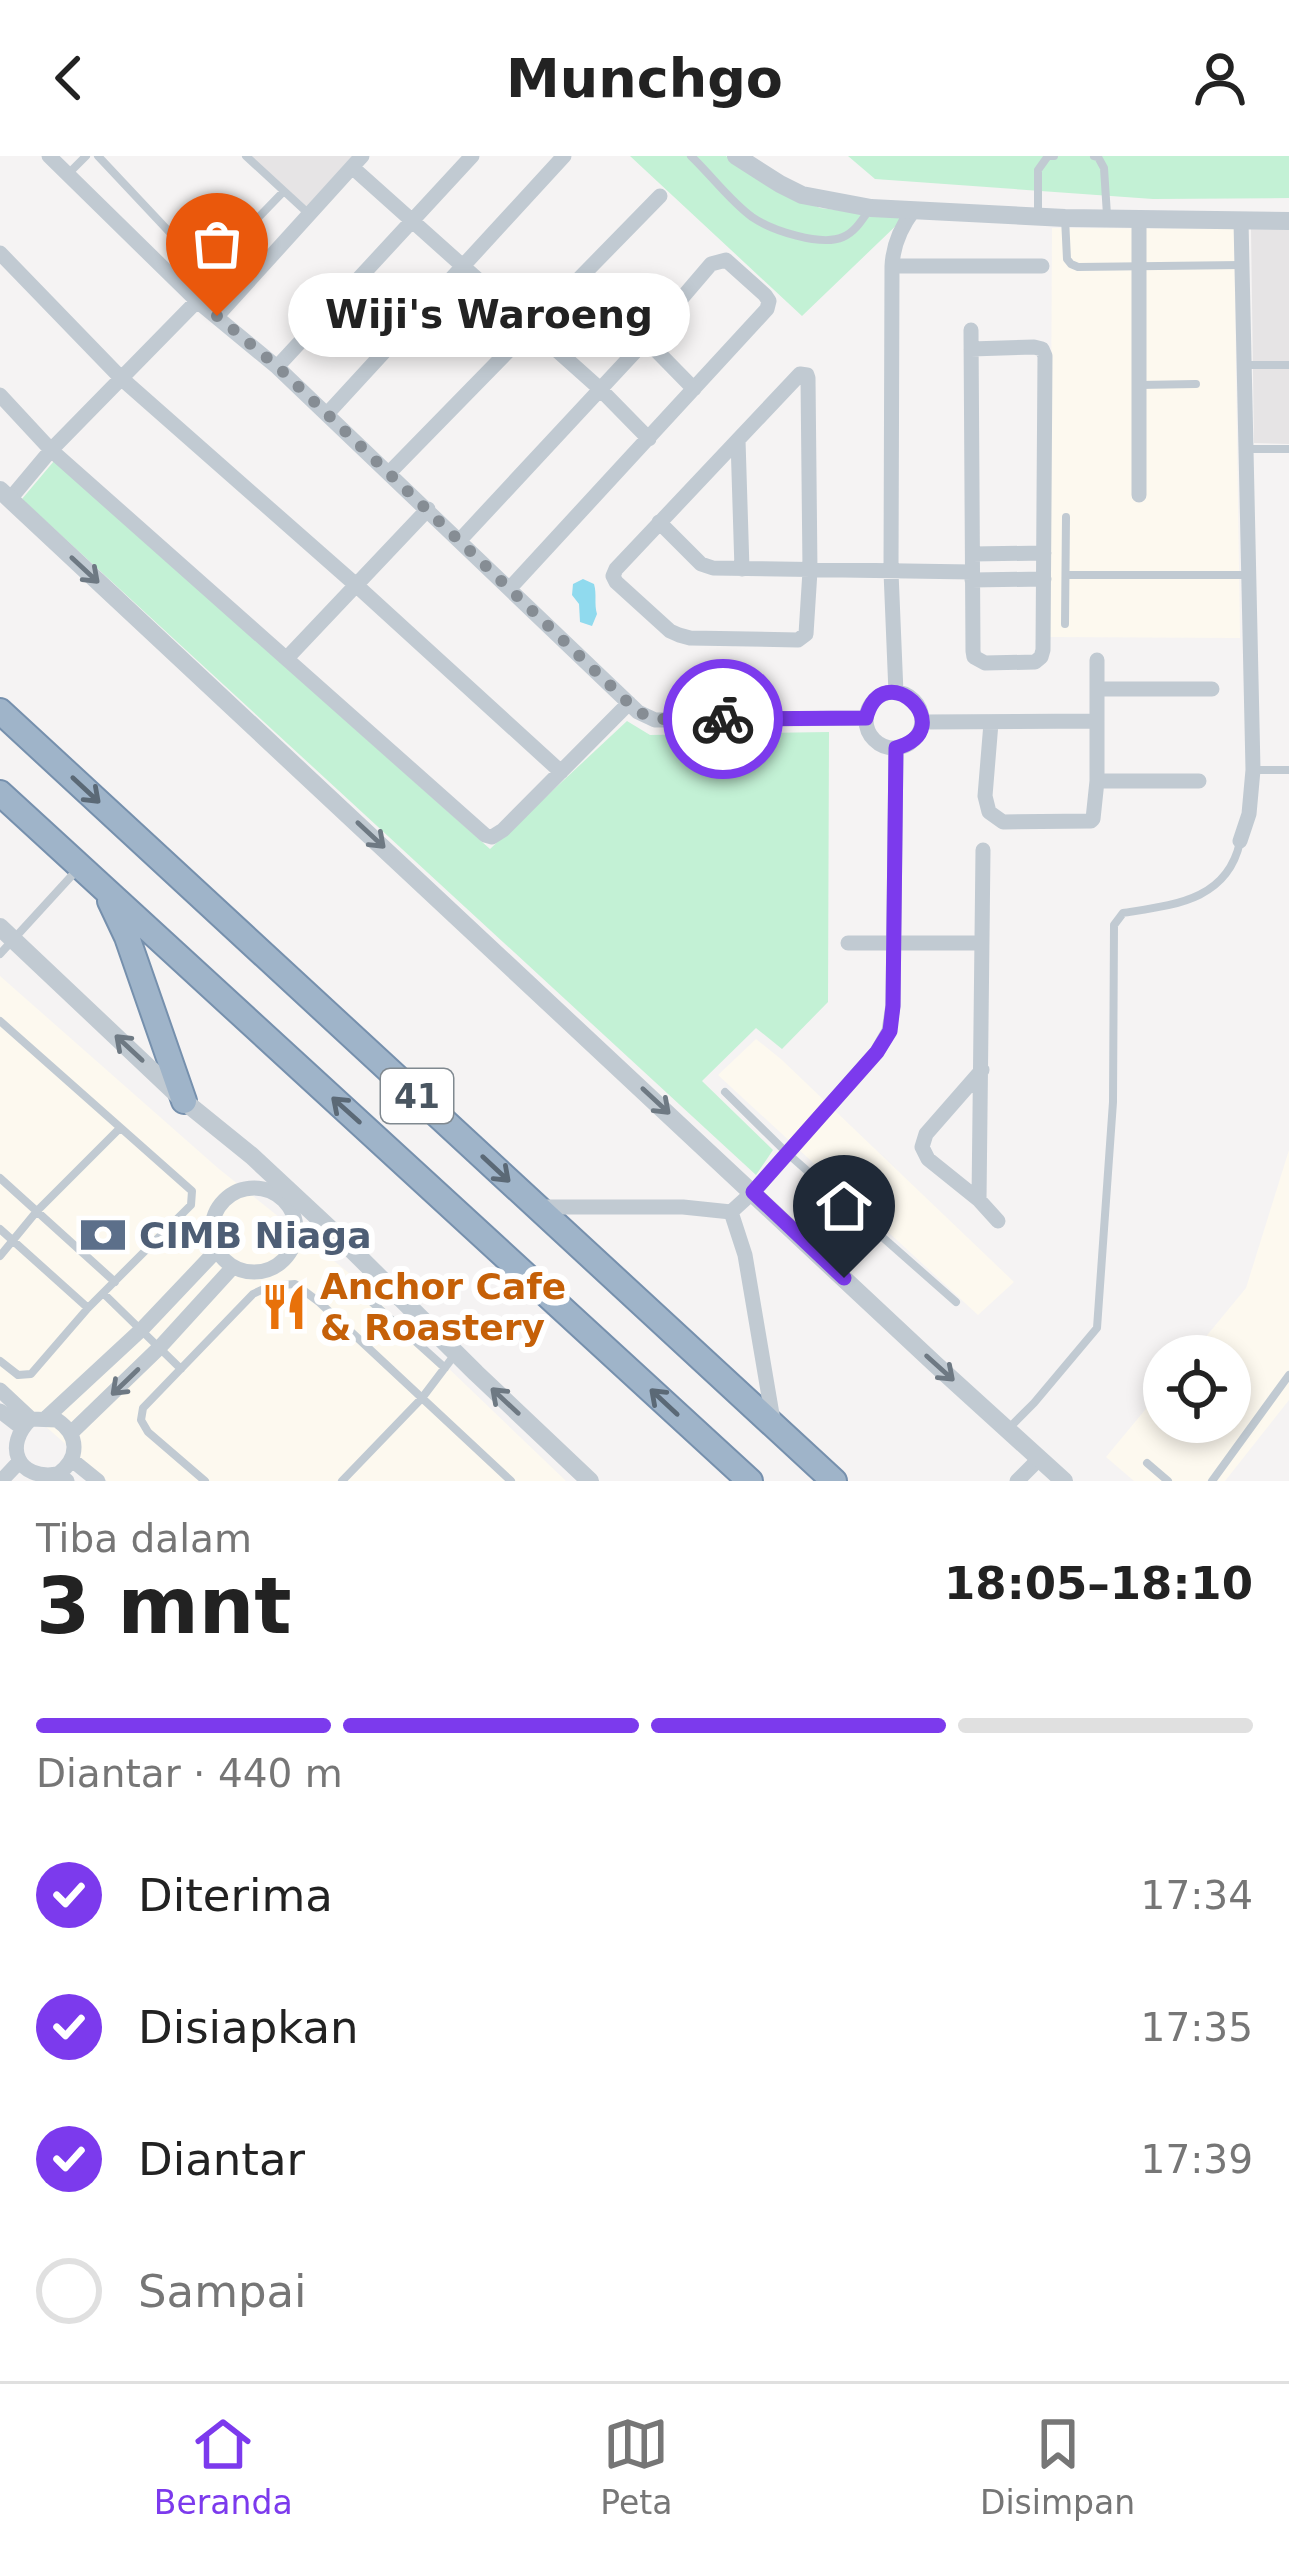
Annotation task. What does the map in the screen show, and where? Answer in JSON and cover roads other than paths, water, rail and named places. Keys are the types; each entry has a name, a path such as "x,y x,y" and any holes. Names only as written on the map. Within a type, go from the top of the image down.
{"highway":[{"name":"41","path":"0,711 834,1481"},
{"name":"41","path":"0,793 750,1481"},
{"path":"105,890 128,938 184,1101"}],"street":[{"path":"49,156 197,302 278,367 644,716 866,718"},
{"path":"278,367 472,156"},
{"path":"327,414 564,156"},
{"path":"736,156 802,194 871,208 1065,218 1289,221"},
{"path":"217,316 357,161 649,439"},
{"path":"389,473 660,196"},
{"path":"896,692 891,572 892,266 904,222 913,211"},
{"path":"1139,219 1139,495"},
{"path":"1240,841 1250,814 1253,770 1241,221"},
{"path":"0,254 121,379 561,772"},
{"path":"460,540 716,260 726,260 765,295 767,309 511,587"},
{"path":"892,266 1042,266"},
{"path":"197,302 5,494 1064,1481"},
{"path":"971,330 971,350 973,554 972,576 974,657 985,663 1035,662 1041,657 1044,579 1045,356 1034,347 971,350"},
{"path":"646,340 694,388"},
{"path":"807,375 810,571 806,634 798,640 690,638 670,631 613,576 659,522 795,377 807,375"},
{"path":"0,394 51,450 487,836 502,830 629,704"},
{"path":"738,440 742,569"},
{"path":"287,658 428,509"},
{"path":"659,522 706,567 1044,579"},
{"path":"973,554 1044,553"},
{"path":"991,723 986,807 996,818 1003,822 1091,821 1097,781 1097,660"},
{"path":"1098,689 1212,689"},
{"path":"896,692 912,699 922,722 913,740 896,748 871,737 866,718 872,702 896,692"},
{"path":"922,722 1096,721"},
{"path":"537,1207 683,1207 730,1212 753,1192 886,1040 893,1006 896,748"},
{"path":"1097,781 1199,781"},
{"path":"979,1200 983,850"},
{"path":"4,940 339,1237 450,1360 590,1481"},
{"path":"848,943 980,943"},
{"path":"982,1070 926,1135 922,1147 928,1159 998,1221"},
{"path":"242,1188 276,1193 294,1214 297,1228 289,1255 266,1271 251,1273 233,1267 216,1251 211,1223 224,1199 246,1183 243,1149"},
{"path":"730,1212 745,1255 773,1426"},
{"path":"295,1242 323,1234 339,1237"},
{"path":"0,1411 33,1421 65,1425 74,1442 72,1460 62,1477 36,1478 19,1462 15,1446 33,1421 142,1329 216,1251"},
{"path":"71,1433 160,1347 233,1267"},
{"path":"0,1390 33,1421"},
{"path":"1017,1481 1040,1458"},
{"path":"72,1460 98,1481"},
{"path":"1,1481 19,1462"}],"lane":[{"path":"67,175 86,156"},
{"path":"98,156 201,260 219,258 284,191"},
{"path":"246,156 310,215"},
{"path":"691,156 747,214 782,231 829,240 844,237 871,208"},
{"path":"1037,217 1038,170 1048,156 1054,156"},
{"path":"1094,156 1105,168 1107,218"},
{"path":"1065,218 1066,252 1078,267 1242,265"},
{"path":"1245,365 1289,365"},
{"path":"1138,386 1196,384"},
{"path":"1246,448 1289,449"},
{"path":"1065,624 1066,517"},
{"path":"1066,575 1250,575"},
{"path":"1253,770 1289,770"},
{"path":"1007,1429 1096,1328 1113,1102 1114,925 1124,913 1189,902 1229,873 1240,841"},
{"path":"4,940 79,868"},
{"path":"0,1021 194,1196 191,1205 88,1308 31,1374 18,1375 0,1361"},
{"path":"725,1092 956,1302"},
{"path":"0,1256 37,1211 120,1128"},
{"path":"0,1178 115,1282"},
{"path":"0,1229 88,1308"},
{"path":"205,1481 148,1432 141,1420 143,1408 253,1294 288,1283 319,1302 511,1481"},
{"path":"319,1302 336,1285 353,1285 450,1360 422,1398 342,1481"},
{"path":"103,1293 181,1369"},
{"path":"1212,1481 1289,1376"},
{"path":"1147,1463 1168,1481"}],"water":[{"path":"583,579 595,588 597,614 592,626 580,622 579,604 572,595 573,584"}],"place":[{"name":"Wiji's Waroeng","path":"217,316"},
{"name":"CIMB Niaga","path":"103,1235"},
{"name":"Anchor Cafe & Roastery","path":"284,1307"}]}
